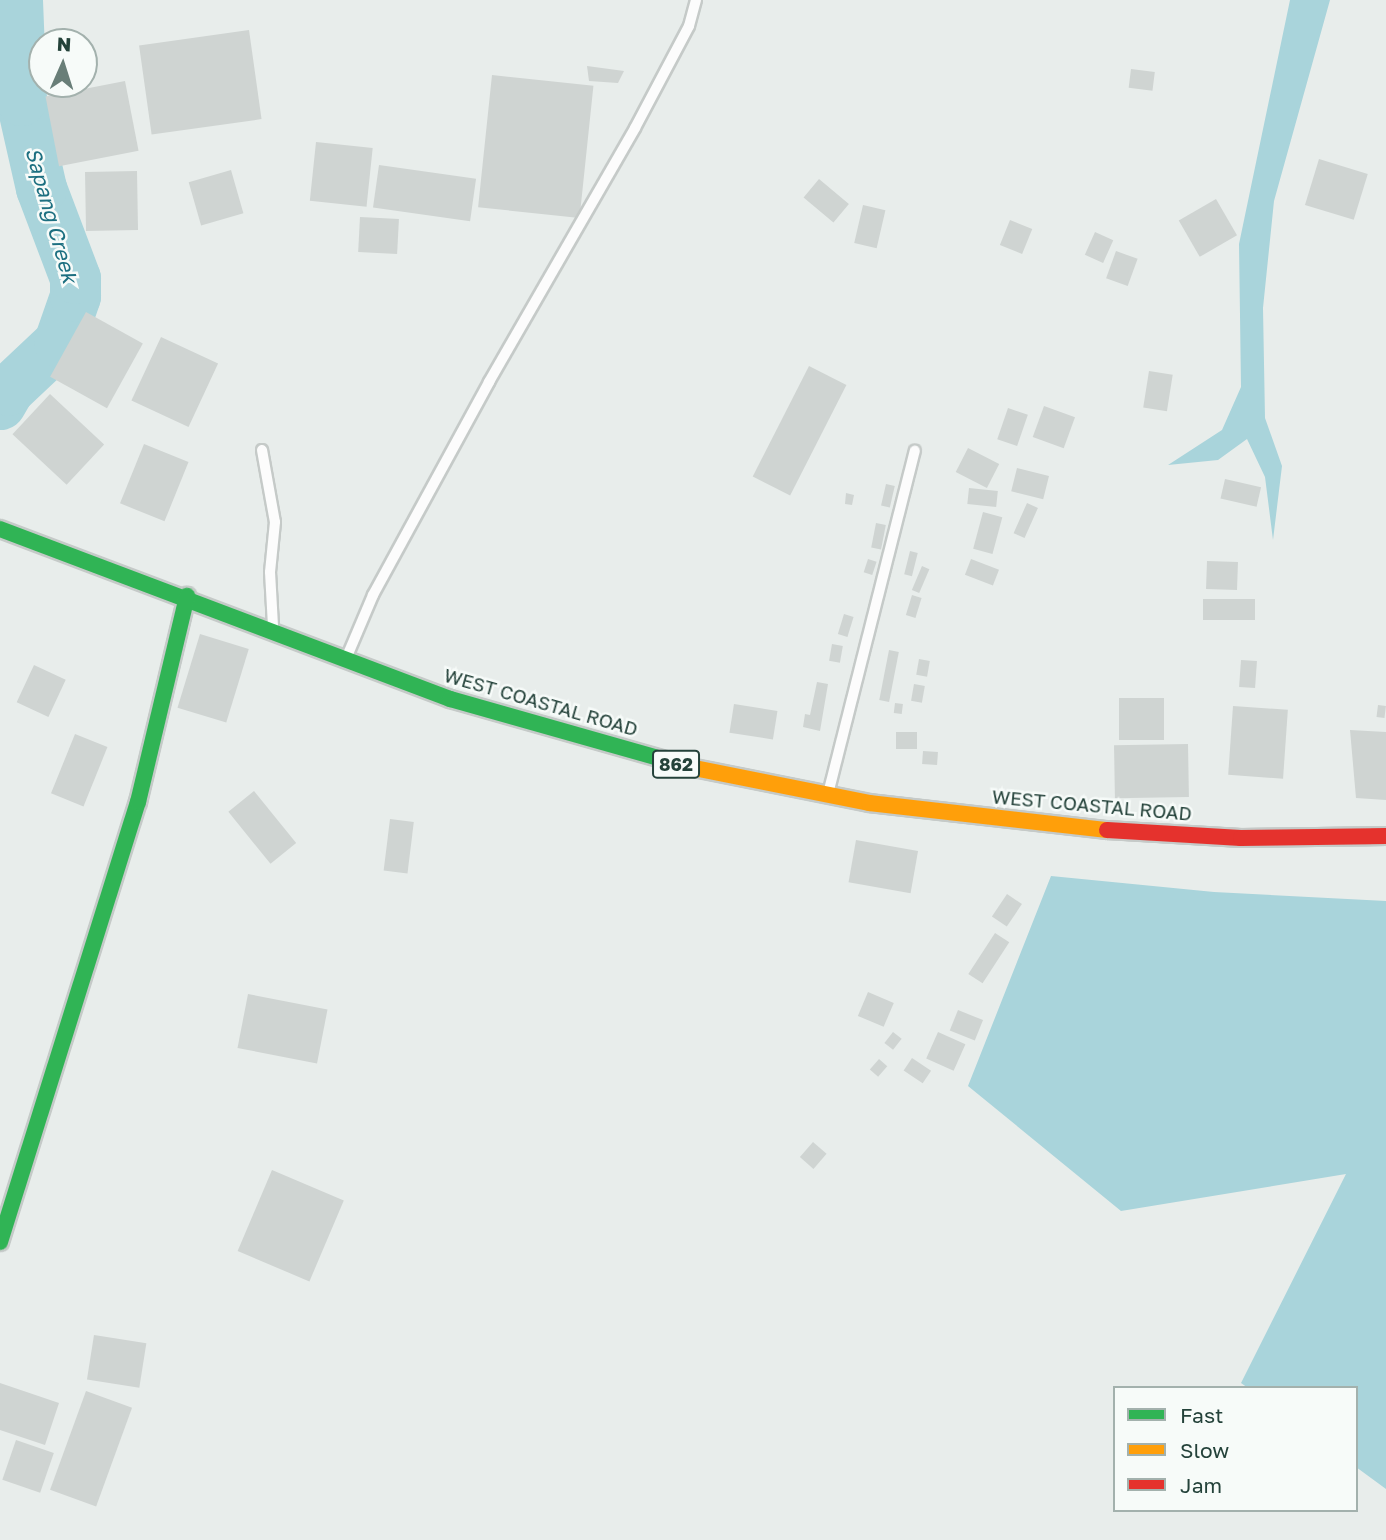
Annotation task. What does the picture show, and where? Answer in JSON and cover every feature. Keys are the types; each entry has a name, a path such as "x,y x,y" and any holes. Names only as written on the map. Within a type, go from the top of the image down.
{"main road":[{"name":"WEST COASTAL ROAD","path":"0,529 187,596 450,699 679,765 869,803 1068,828 1241,838 1386,836"},
{"path":"0,1242 138,802 187,596"}],"lane":[{"path":"346,660 373,595 489,382 635,128 689,26 696,0"},
{"path":"262,450 275,522 270,572 274,632"},
{"path":"828,793 915,452"}],"water":[{"path":"1290,0 1330,0 1274,201 1263,308 1265,418 1282,466 1273,540 1265,477 1247,439 1218,460 1168,465 1222,430 1241,387 1239,244"},
{"path":"1051,876 1214,892 1386,901 1386,1489 1358,1468 1358,1386 1245,1386 1241,1383 1346,1174 1121,1211 968,1086"}],"building":[{"path":"249,30 262,119 152,135 139,45"},
{"path":"587,66 624,71 618,83 589,81"},
{"path":"1131,69 1155,72 1153,91 1129,88"},
{"path":"492,75 593,86 580,218 478,207"},
{"path":"125,81 139,151 59,166 46,98 98,98 98,86"},
{"path":"316,142 373,148 367,207 310,201"},
{"path":"1319,159 1368,174 1354,220 1305,205"},
{"path":"379,165 476,179 470,221 373,208"},
{"path":"231,170 243,213 201,225 189,182"},
{"path":"137,171 138,230 86,231 85,172"},
{"path":"819,179 849,204 833,222 804,197"},
{"path":"1216,199 1237,235 1200,257 1179,220"},
{"path":"863,205 885,210 877,248 854,243"},
{"path":"360,217 399,219 397,254 358,252"},
{"path":"1010,220 1032,229 1022,254 1000,245"},
{"path":"1095,232 1113,240 1103,263 1085,255"},
{"path":"1116,251 1138,259 1128,286 1106,278"},
{"path":"86,312 143,344 107,408 50,377"},
{"path":"161,337 218,364 189,427 131,400"},
{"path":"809,366 846,385 790,496 753,476"},
{"path":"1149,371 1173,375 1167,411 1143,408"},
{"path":"50,394 104,444 67,485 12,434"},
{"path":"1044,406 1075,417 1064,448 1033,437"},
{"path":"1008,408 1028,415 1017,446 997,439"},
{"path":"144,444 189,462 165,521 120,503"},
{"path":"968,448 999,464 987,488 956,472"},
{"path":"1017,468 1049,476 1043,499 1011,491"},
{"path":"1225,479 1261,487 1257,507 1221,498"},
{"path":"886,484 895,486 890,507 881,505"},
{"path":"969,488 998,491 996,507 967,504"},
{"path":"846,493 854,495 852,505 845,504"},
{"path":"1027,503 1038,508 1025,538 1014,533"},
{"path":"983,512 1002,517 992,554 973,549"},
{"path":"876,523 886,525 881,549 871,548"},
{"path":"910,551 918,553 912,576 904,574"},
{"path":"868,559 877,562 872,575 864,572"},
{"path":"971,559 999,570 993,586 965,575"},
{"path":"1207,561 1238,562 1237,590 1206,589"},
{"path":"922,566 929,569 919,593 912,590"},
{"path":"912,595 922,598 915,618 906,615"},
{"path":"1203,599 1255,599 1255,620 1203,620"},
{"path":"844,614 854,617 847,637 838,634"},
{"path":"200,634 249,649 226,723 177,708"},
{"path":"832,644 843,646 840,663 829,661"},
{"path":"889,650 899,652 889,702 879,700"},
{"path":"919,659 930,661 927,677 916,675"},
{"path":"1241,660 1257,661 1255,688 1239,687"},
{"path":"34,665 66,680 48,717 17,702"},
{"path":"817,682 828,684 820,731 803,727 805,714 810,715"},
{"path":"914,684 925,686 922,703 911,701"},
{"path":"1119,698 1164,698 1164,740 1119,740"},
{"path":"895,703 903,704 902,714 894,713"},
{"path":"734,704 777,711 773,740 729,733"},
{"path":"1378,705 1386,706 1384,718 1377,717"},
{"path":"1233,706 1288,710 1283,779 1228,775"},
{"path":"1350,730 1386,732 1386,800 1356,798"},
{"path":"896,732 917,732 917,749 896,749"},
{"path":"75,734 107,747 83,806 51,793"},
{"path":"1188,744 1189,797 1115,798 1114,745"},
{"path":"923,751 938,752 937,765 922,764"},
{"path":"254,791 296,843 271,864 228,812"},
{"path":"390,819 414,822 407,874 384,871"},
{"path":"856,840 918,851 911,893 849,882"},
{"path":"1007,894 1022,904 1007,926 992,916"},
{"path":"995,933 1009,942 983,983 968,974"},
{"path":"868,992 894,1003 884,1027 858,1016"},
{"path":"248,994 328,1009 317,1063 238,1048"},
{"path":"958,1010 983,1020 975,1041 950,1030"},
{"path":"893,1032 902,1039 893,1050 884,1043"},
{"path":"938,1032 965,1044 954,1071 926,1058"},
{"path":"912,1058 931,1071 923,1083 904,1070"},
{"path":"879,1059 887,1066 878,1077 870,1070"},
{"path":"813,1142 827,1154 813,1169 800,1157"},
{"path":"272,1170 344,1200 309,1281 238,1251"},
{"path":"94,1335 146,1343 139,1388 87,1379"},
{"path":"0,1383 59,1403 45,1445 0,1430"},
{"path":"86,1391 132,1408 96,1506 50,1490"},
{"path":"16,1440 54,1453 40,1493 2,1480"}],"waterway":[{"name":"Sapang Creek","path":"0,404 8,390 59,342 75,296 75,278 41,188 21,100 17,0"}],"traffic: fast":[{"path":"0,529 450,699 694,768"},
{"path":"0,1242 138,802 187,596"}],"traffic: slow":[{"path":"694,768 869,803 1107,830"}],"traffic: jam":[{"path":"1107,830 1241,838 1386,836"}]}
